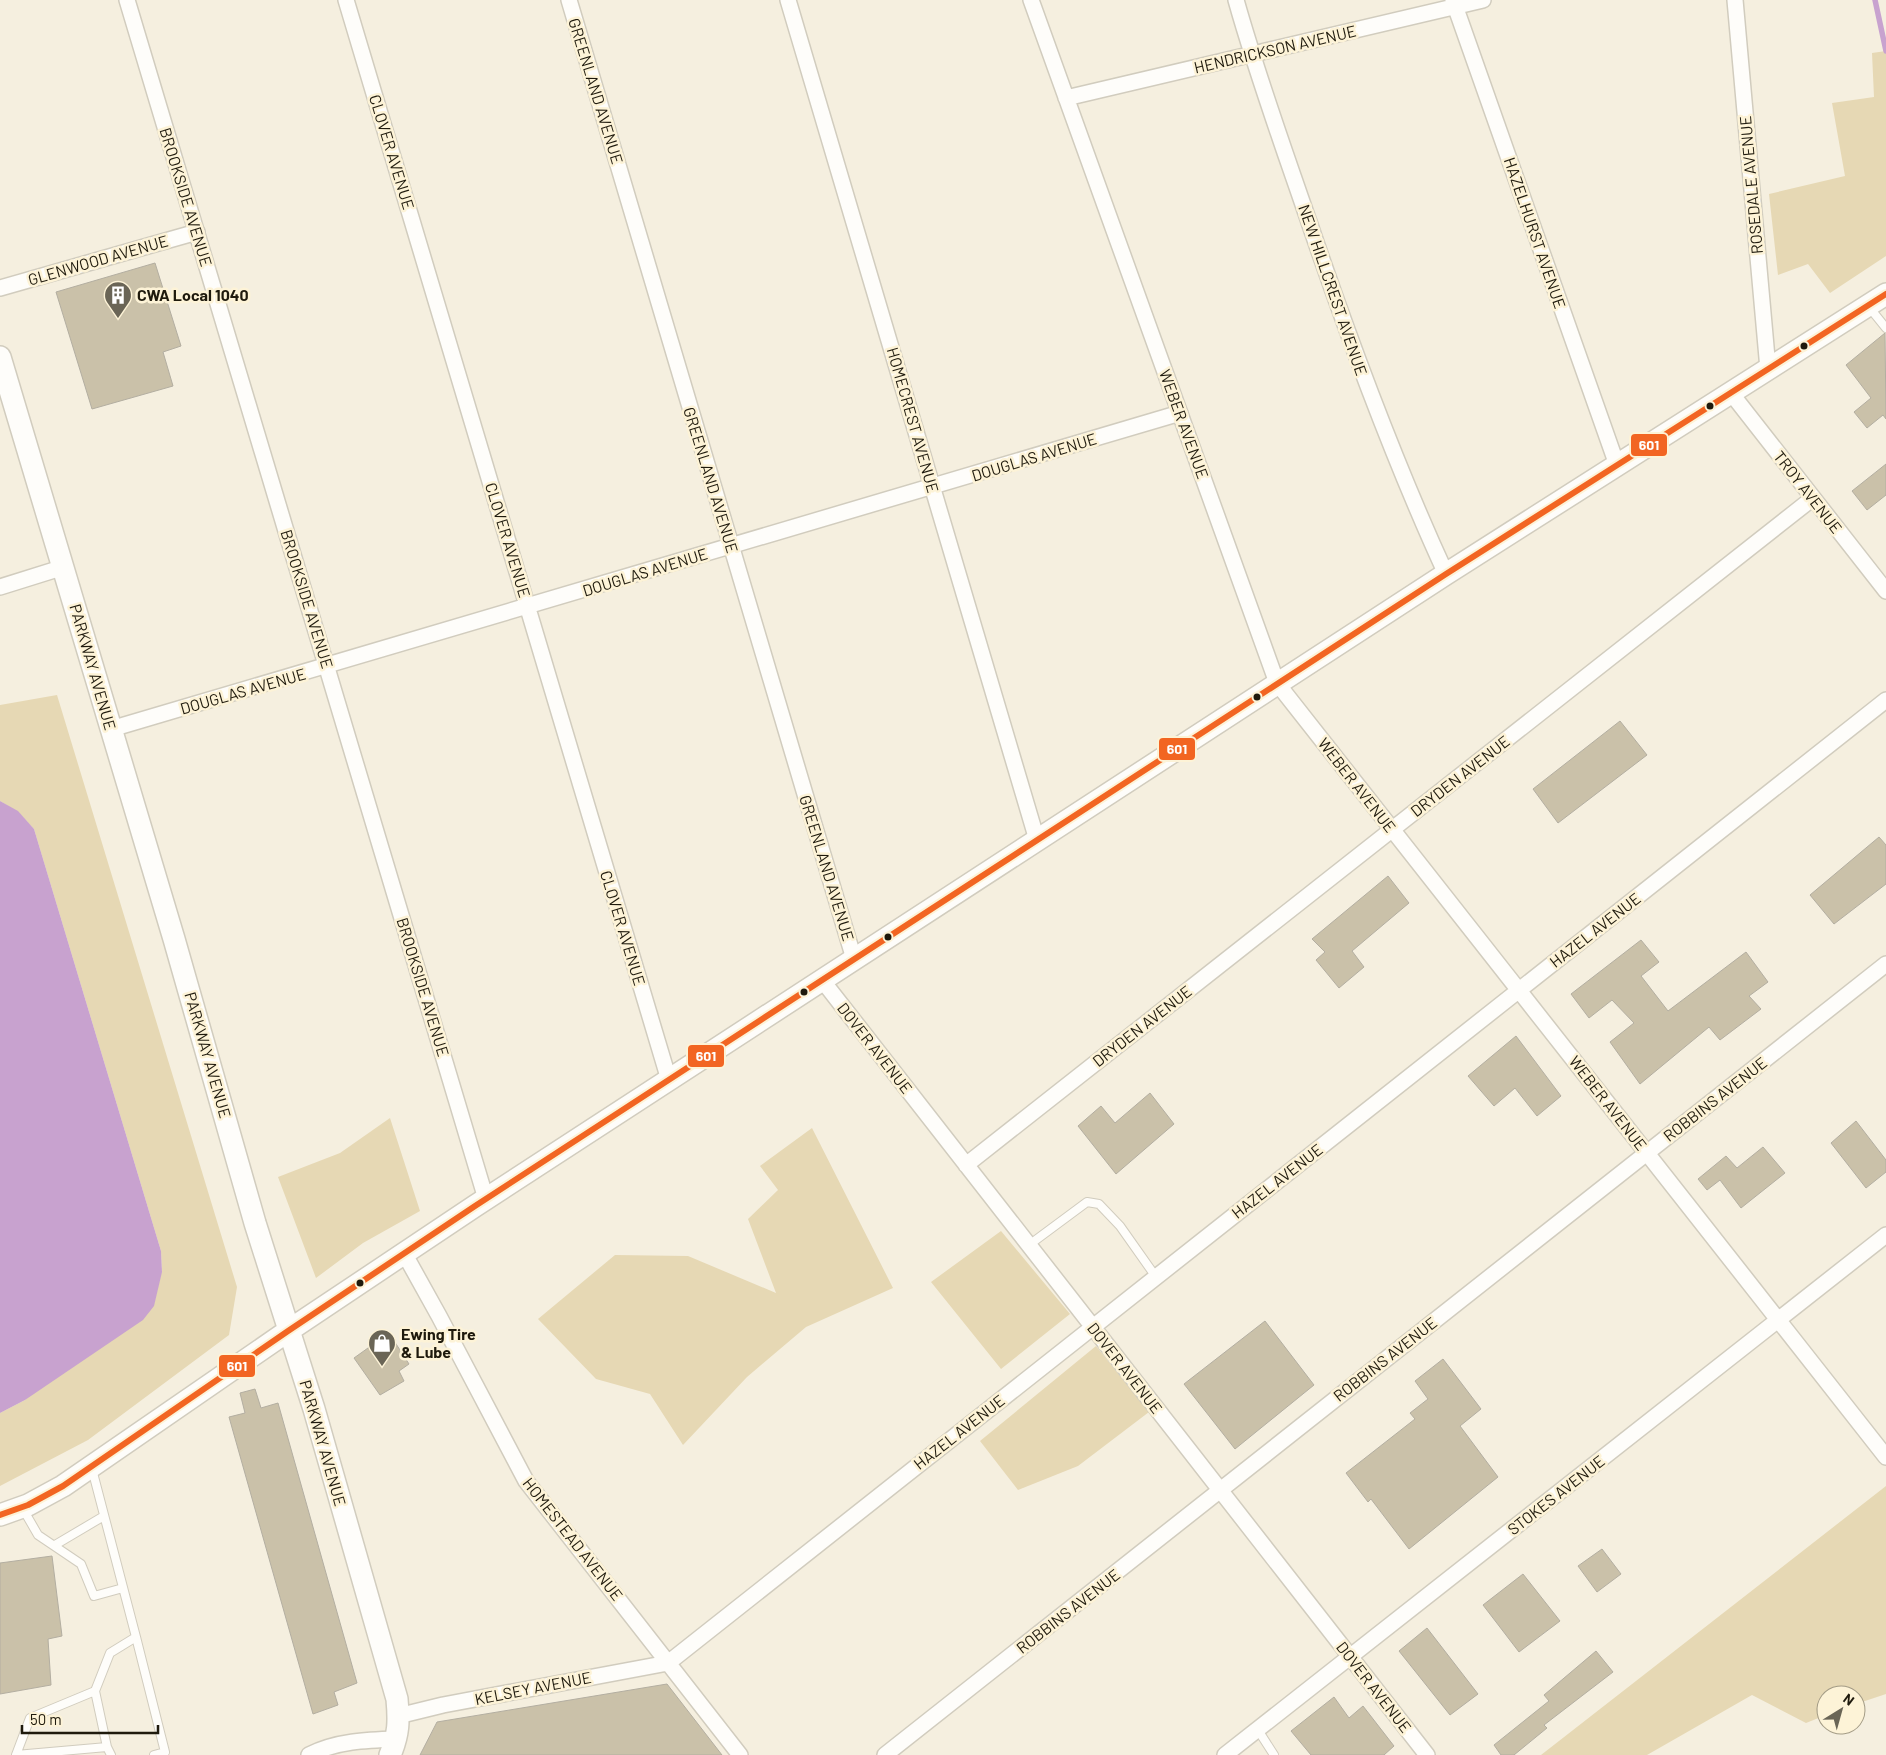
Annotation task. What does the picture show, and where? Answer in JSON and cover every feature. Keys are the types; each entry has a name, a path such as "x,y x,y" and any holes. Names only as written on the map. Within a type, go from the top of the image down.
{"street":[{"name":"BROOKSIDE AVENUE","path":"127,0 486,1199"},
{"name":"CLOVER AVENUE","path":"346,0 669,1080"},
{"name":"GREENLAND AVENUE","path":"569,0 854,959"},
{"name":"HOMECREST AVENUE","path":"788,0 1037,840"},
{"name":"WEBER AVENUE","path":"1031,0 1278,684 1886,1457"},
{"name":"NEW HILLCREST AVENUE","path":"1236,0 1251,55 1352,346 1388,440 1446,574"},
{"name":"HENDRICKSON AVENUE","path":"1066,98 1251,55 1454,3 1483,0"},
{"name":"ROSEDALE AVENUE","path":"1734,0 1768,369"},
{"name":"HAZELHURST AVENUE","path":"1454,3 1617,465"},
{"name":"GLENWOOD AVENUE","path":"0,288 196,232"},
{"path":"0,1516 22,1508 63,1486 288,1331 486,1199 1446,574 1886,294"},
{"name":"PARKWAY AVENUE","path":"1,366 64,567 201,1032 255,1223 314,1409 397,1699 398,1716 393,1747"},
{"name":"TROY AVENUE","path":"1731,393 1886,591"},
{"name":"DOUGLAS AVENUE","path":"111,729 1180,413"},
{"name":"DRYDEN AVENUE","path":"966,1165 1813,498"},
{"path":"0,587 64,567"},
{"name":"HAZEL AVENUE","path":"668,1663 1886,700"},
{"name":"ROBBINS AVENUE","path":"885,1755 1886,964"},
{"name":"DOVER AVENUE","path":"822,980 1427,1755"},
{"name":"STOKES AVENUE","path":"1225,1755 1886,1235"},
{"name":"HOMESTEAD AVENUE","path":"404,1253 526,1481 740,1755"},
{"name":"KELSEY AVENUE","path":"398,1716 443,1705 668,1663"},
{"path":"308,1755 330,1746 362,1740 393,1747"}],"lane":[{"path":"1868,305 1886,328"},
{"path":"1029,1245 1087,1202 1099,1204 1120,1226 1156,1277"},
{"path":"92,1467 165,1752 154,1755"},
{"path":"22,1508 38,1535 81,1564 94,1596 123,1588"},
{"path":"55,1545 104,1516"},
{"path":"111,1755 107,1747 95,1691 110,1653 136,1636"},
{"path":"95,1691 30,1718 16,1755 107,1747"},
{"path":"1258,1730 1274,1755"}],"shaded area":[{"path":"1886,51 1886,256 1830,293 1808,264 1778,275 1769,194 1845,176 1832,103 1874,97 1872,53"},
{"path":"57,695 237,1287 229,1335 88,1440 0,1486 0,1413 25,1400 162,1272 161,1251 34,829 18,812 0,801 0,705"},
{"path":"0,801 18,811 34,829 161,1251 162,1272 154,1306 143,1320 25,1400 0,1413"},
{"path":"390,1118 420,1211 363,1243 316,1278 278,1177 340,1153"},
{"path":"812,1128 893,1288 806,1327 747,1377 683,1445 650,1394 596,1379 538,1319 615,1255 688,1256 776,1293 748,1219 778,1190 760,1166"},
{"path":"1001,1231 1070,1314 1001,1369 931,1282"},
{"path":"1096,1346 1149,1412 1078,1466 1018,1490 980,1441"},
{"path":"1886,1486 1886,1694 1866,1701 1866,1685 1816,1685 1816,1719 1806,1723 1752,1695 1647,1755 1541,1755"}],"building":[{"name":"CWA Local 1040","path":"155,263 181,346 163,352 173,386 92,409 56,292"},
{"path":"1885,333 1886,419 1883,415 1867,428 1854,412 1871,398 1846,365"},
{"path":"1886,464 1886,495 1867,510 1852,491"},
{"path":"1620,721 1647,755 1558,823 1533,789"},
{"path":"1879,837 1886,845 1886,884 1834,924 1810,895"},
{"path":"1388,876 1409,903 1352,951 1364,967 1339,988 1316,960 1325,952 1312,939"},
{"path":"1641,940 1659,962 1641,976 1668,1011 1746,952 1768,982 1749,996 1761,1009 1720,1040 1709,1027 1640,1084 1610,1042 1634,1023 1612,1000 1589,1018 1571,994"},
{"path":"1516,1036 1561,1096 1537,1116 1515,1088 1494,1106 1468,1076"},
{"path":"1150,1093 1174,1124 1116,1174 1078,1126 1101,1106 1115,1123"},
{"path":"1856,1121 1886,1160 1886,1172 1866,1188 1831,1143"},
{"path":"1763,1147 1785,1173 1741,1208 1720,1180 1707,1190 1698,1179 1726,1156 1737,1168"},
{"path":"1265,1321 1314,1385 1235,1449 1184,1384"},
{"name":"Ewing Tire & Lube","path":"389,1333 409,1364 399,1371 404,1381 380,1395 354,1358"},
{"path":"1443,1359 1481,1409 1460,1426 1498,1477 1409,1549 1371,1499 1368,1502 1346,1473 1415,1419 1410,1413 1428,1399 1415,1381"},
{"path":"255,1389 261,1408 278,1403 357,1683 334,1692 338,1705 313,1714 229,1417 245,1413 240,1393"},
{"path":"1602,1549 1621,1574 1597,1592 1578,1566"},
{"path":"52,1556 62,1636 48,1639 51,1685 0,1694 0,1563"},
{"path":"1523,1574 1560,1621 1519,1652 1483,1605"},
{"path":"1427,1628 1478,1694 1450,1715 1399,1651"},
{"path":"1596,1651 1613,1672 1544,1725 1547,1728 1514,1755 1501,1755 1494,1745 1549,1701 1544,1695"},
{"path":"667,1684 722,1755 420,1755 437,1722"},
{"path":"1334,1697 1349,1718 1363,1706 1394,1746 1384,1755 1311,1755 1291,1731"}],"waterway":[{"path":"1875,0 1886,51"}],"transit line":[{"name":"601","path":"0,1515 28,1505 63,1486 288,1331 475,1206 1446,574 1886,294"}],"place":[{"name":"CWA Local 1040","path":"118,319"},
{"name":"Ewing Tire & Lube","path":"382,1367"}]}
